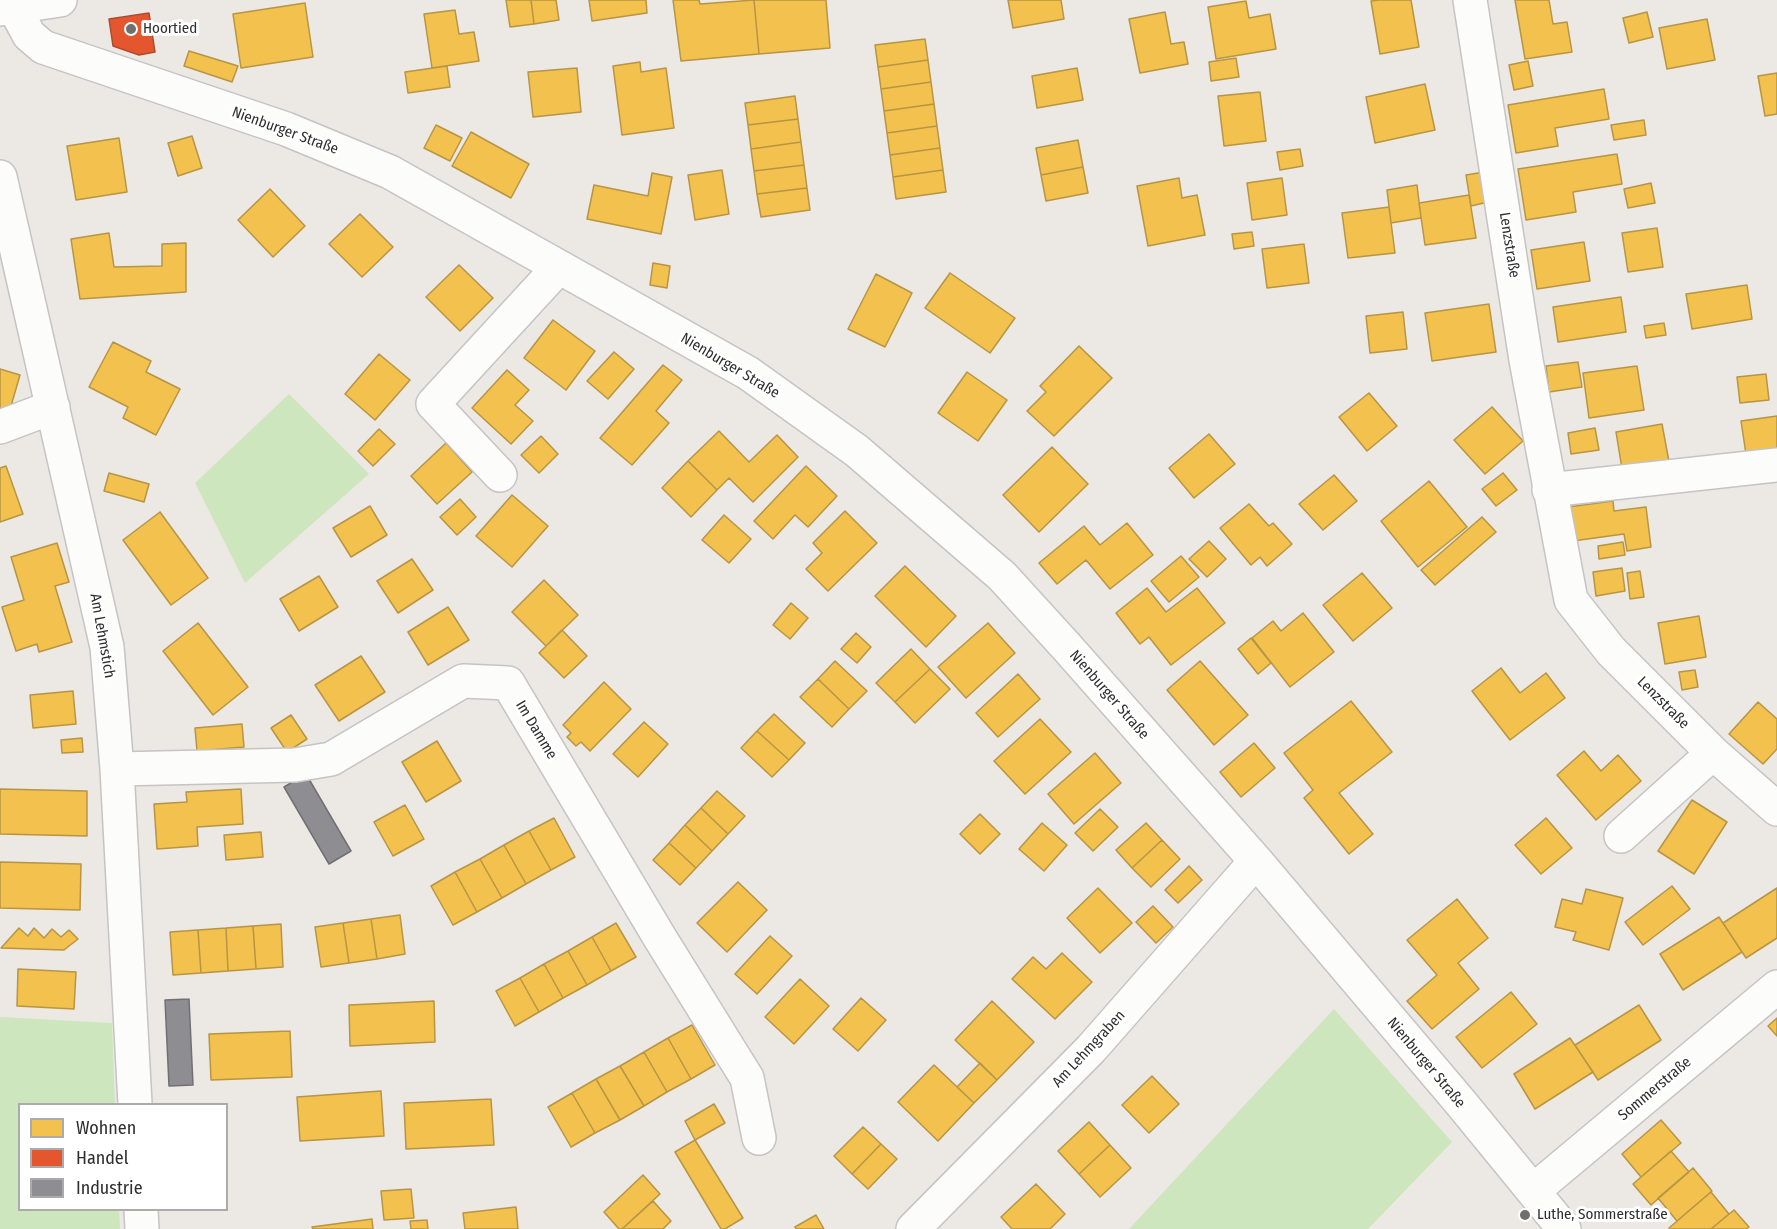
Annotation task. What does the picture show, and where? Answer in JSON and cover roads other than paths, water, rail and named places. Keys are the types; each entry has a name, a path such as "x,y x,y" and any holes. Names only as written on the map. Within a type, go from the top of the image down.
{"street":[{"path":"9,6 60,0"},
{"name":"Lenzstraße","path":"1470,0 1526,360 1571,600 1611,651 1713,753 1777,809"},
{"name":"Nienburger Straße","path":"9,6 29,35 43,47 286,129 390,172 748,373 866,459 1002,576 1256,861 1564,1229"},
{"name":"Am Lehmstich","path":"0,177 107,647 117,769 135,1103"},
{"path":"500,475 433,404 558,268"},
{"path":"0,427 53,407"},
{"path":"1549,490 1777,465"},
{"name":"Im Damme","path":"117,769 295,765 331,759 463,681 508,683 660,938 747,1078 759,1138"},
{"path":"1621,836 1713,753"},
{"name":"Am Lehmgraben","path":"913,1229 1091,1049 1256,861"},
{"name":"Sommerstraße","path":"1533,1191 1777,987"},
{"path":"141,1211 142,1229"}],"place":[{"name":"Hoortied","path":"131,29"},
{"name":"Luthe, Sommerstraße","path":"1525,1215"}]}
